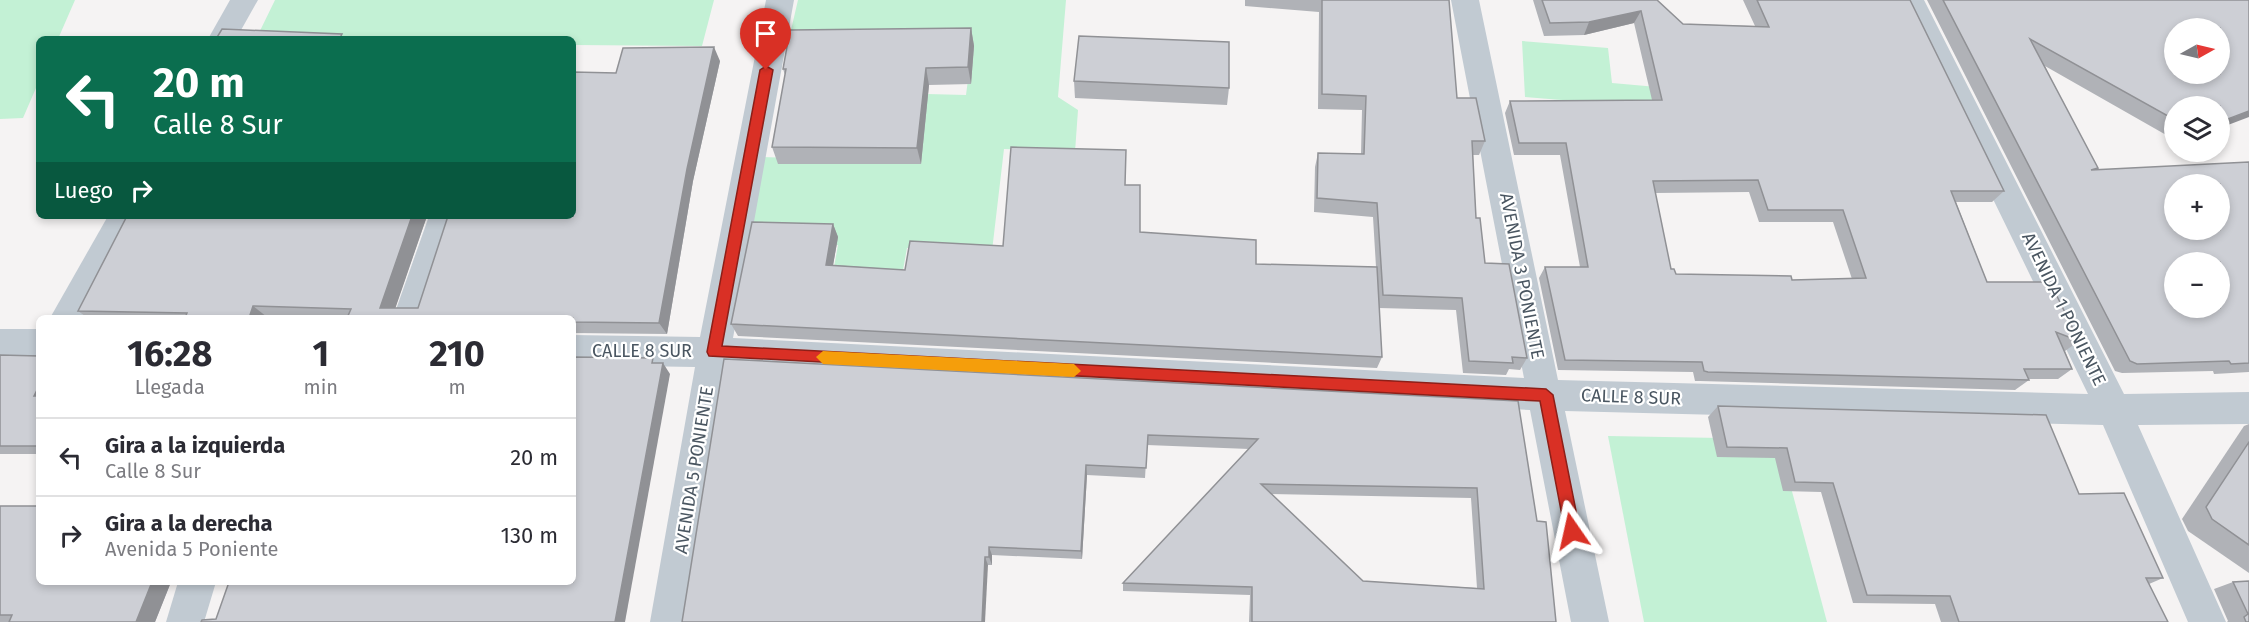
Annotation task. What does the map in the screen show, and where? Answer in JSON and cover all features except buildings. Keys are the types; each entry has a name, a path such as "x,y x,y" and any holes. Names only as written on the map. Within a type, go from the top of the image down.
{"street":[{"path":"224,36 244,0"},
{"name":"AVENIDA 5 PONIENTE","path":"669,622 714,352 780,0"},
{"name":"AVENIDA 3 PONIENTE","path":"1466,0 1590,622"},
{"name":"AVENIDA 1 PONIENTE","path":"1910,0 2114,410 2207,622"},
{"path":"69,315 122,219"},
{"path":"411,315 444,219"},
{"path":"0,344 36,344"},
{"name":"CALLE 8 SUR","path":"576,350 714,352 1546,395 2114,410 2249,408"},
{"path":"185,622 196,585"}],"green space":[{"path":"0,0 75,0 59,36 36,36 36,88 23,118 0,119"},
{"path":"275,0 714,0 702,46 576,45 576,36 257,36"},
{"path":"798,0 1066,0 1058,97 1078,110 1075,152 1004,149 992,251 907,248 901,281 832,278 838,245 740,242 761,157 916,162 927,94 966,95 972,49 788,43"},
{"path":"1522,41 1608,48 1612,83 1691,90 1694,111 1525,97"},
{"path":"1608,436 1778,439 1827,622 1644,622"}],"slow traffic":[{"path":"823,357 1074,371"}],"route":[{"path":"766,70 714,352 1546,395 1572,531"}]}
